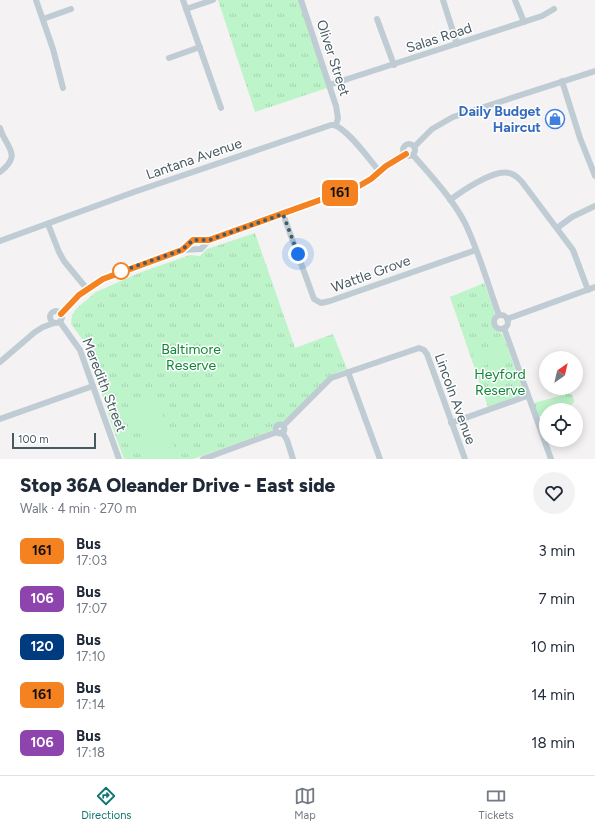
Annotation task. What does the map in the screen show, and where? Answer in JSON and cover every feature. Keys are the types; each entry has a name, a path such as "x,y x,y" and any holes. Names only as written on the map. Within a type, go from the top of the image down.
{"street":[{"path":"36,0 53,49 63,88"},
{"path":"183,0 221,108"},
{"path":"186,9 213,0"},
{"name":"Oliver Street","path":"301,0 338,112 336,125"},
{"path":"443,0 457,44"},
{"path":"515,0 524,22"},
{"path":"43,19 71,9"},
{"name":"Salas Road","path":"329,85 542,16 554,9"},
{"path":"377,18 394,65"},
{"path":"169,58 200,47"},
{"path":"413,154 415,150 414,147 432,129 453,117 595,70"},
{"path":"562,81 580,138 595,176"},
{"path":"336,125 347,133 380,172"},
{"name":"Lantana Avenue","path":"0,241 322,127 336,125"},
{"path":"0,128 13,156 10,163 0,172"},
{"path":"406,154 404,150 405,146 410,144 414,147"},
{"path":"0,362 35,332 62,318 61,314 71,303 103,279 182,250 193,240 209,240 359,186 406,154 409,156 413,154"},
{"path":"413,154 450,200 464,222 500,315 507,319"},
{"path":"450,200 475,183 502,173 509,172 515,175 522,182 573,250 588,290"},
{"path":"557,228 572,217 595,206"},
{"name":"Wattle Grove","path":"283,214 314,299 321,303 476,250"},
{"path":"48,224 64,261 87,290"},
{"path":"507,319 595,287"},
{"path":"55,321 51,314 57,311 61,314"},
{"path":"500,315 495,318 495,325 499,328 504,328"},
{"path":"507,319 507,323 504,328 527,396 551,459"},
{"name":"Meredith Street","path":"55,321 80,350 119,459"},
{"name":"Lincoln Avenue","path":"348,372 412,349 421,349 427,354 464,459"},
{"path":"205,459 280,430 331,378 348,372 380,459"},
{"path":"0,419 93,386"},
{"path":"452,423 527,396"},
{"path":"280,430 287,440 293,459"}],"green space":[{"path":"218,0 301,0 330,87 255,112"},
{"name":"Baltimore Reserve","path":"255,233 295,348 333,334 347,369 336,373 283,422 275,425 271,431 193,459 124,459 87,346 71,324 72,315 76,309 96,292 139,273 190,255 200,256 207,249"},
{"name":"Heyford Reserve","path":"484,283 495,312 492,321 493,325 503,335 522,388 520,395 488,407 450,297"},
{"path":"500,343 505,357 478,368 472,354"},
{"path":"563,395 571,395 574,402 539,403 539,417 535,418 530,404"},
{"path":"155,396 166,424 139,433 128,405"},
{"path":"167,427 177,455 167,459 148,459 140,437"}],"bus line":[{"name":"161","path":"61,314 79,295 103,279 182,250 193,240 209,240 359,186 371,179 386,166 406,154"}],"place":[{"name":"Daily Budget Haircut","path":"555,119"}],"route":[{"path":"121,271 116,273 182,250 193,240 209,240 283,214 298,254"}]}
